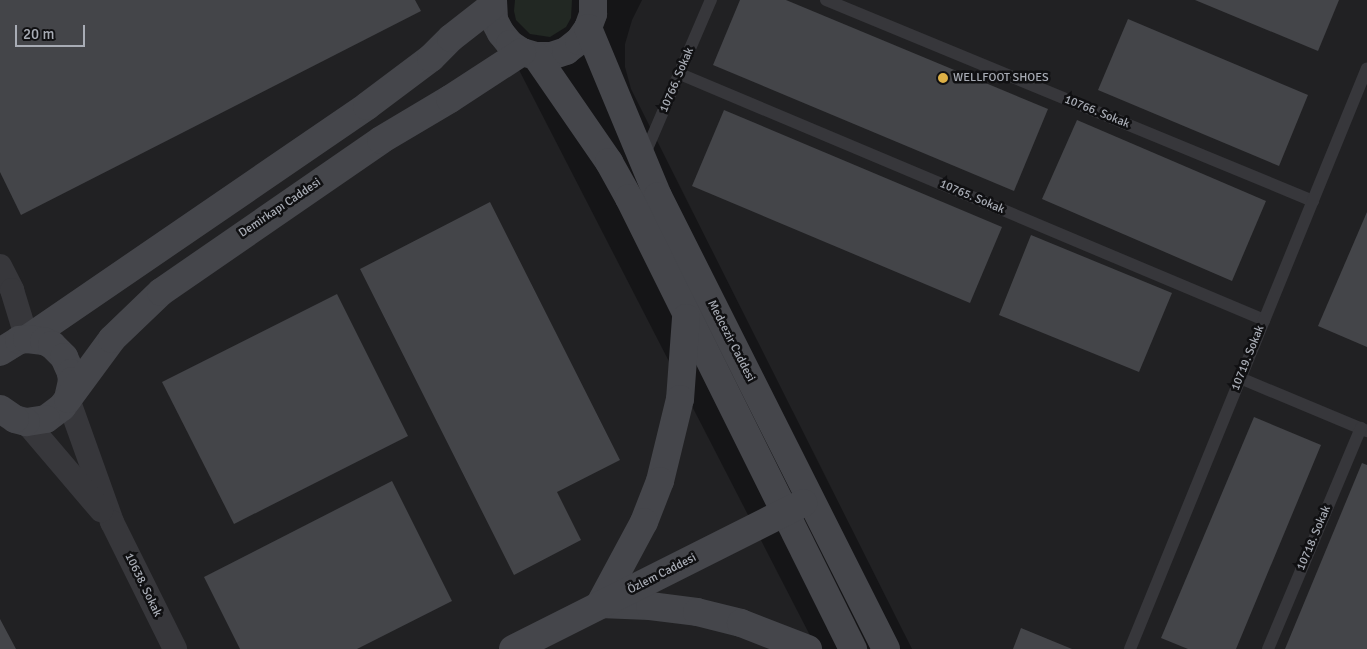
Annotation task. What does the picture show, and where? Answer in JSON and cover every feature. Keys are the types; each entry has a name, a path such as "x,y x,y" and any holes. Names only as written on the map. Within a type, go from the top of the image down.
{"street":[{"path":"493,3 494,20 500,34 510,44 529,54 552,56 566,51 579,41 595,11"},
{"path":"0,352 11,343 27,338 367,106 431,58 451,38 493,3"},
{"name":"Medcezir Caddesi","path":"595,11 642,160 658,196 886,649"},
{"path":"529,54 609,162 853,649"},
{"name":"Demirkapı Caddesi","path":"0,428 41,420 54,414 112,339 161,292 381,140 529,54"},
{"path":"0,266 12,290 27,338"},
{"path":"686,314 685,358 680,399 660,481 644,522 600,604 650,606 697,612 741,623 808,649"},
{"path":"27,338 44,341 64,357 71,373 72,381 68,398"},
{"name":"10638. Sokak","path":"68,398 112,522 175,649"},
{"path":"0,409 15,419 26,422"},
{"name":"10638. Sokak","path":"26,422 112,522"},
{"name":"Özlem Caddesi","path":"513,649 811,499"}],"lane":[{"name":"10766. Sokak","path":"642,160 711,0"},
{"name":"10766. Sokak","path":"826,0 1313,201"},
{"name":"10719. Sokak","path":"1130,649 1367,68"},
{"name":"10765. Sokak","path":"680,74 1264,320"},
{"path":"1240,378 1364,429"},
{"name":"10718. Sokak","path":"1268,649 1364,429"}],"shaded area":[{"path":"0,0 483,0 817,649 0,649"},
{"path":"515,0 572,0 571,18 566,27 550,37 530,34 516,20 514,11"},
{"path":"642,0 1367,0 1367,649 912,649 631,89 625,67 625,44 632,20"}],"building":[{"path":"0,0 415,0 421,11 21,215 0,172"},
{"path":"740,0 786,0 1048,109 1014,191 713,65"},
{"path":"1195,0 1339,0 1318,51"},
{"path":"1128,19 1308,95 1279,166 1098,90"},
{"path":"724,110 1002,227 970,303 692,186"},
{"path":"1077,120 1266,201 1232,281 1042,199"},
{"path":"490,202 620,460 557,492 581,540 514,575 360,269"},
{"path":"1367,212 1367,347 1318,326"},
{"path":"1031,235 1172,293 1139,372 999,315"},
{"path":"337,294 408,436 234,524 162,382"},
{"path":"1254,417 1321,445 1236,649 1188,649 1161,638"},
{"path":"1362,463 1367,465 1367,649 1285,649"},
{"path":"392,481 452,601 357,649 240,649 204,577"},
{"path":"0,619 16,649 0,649"},
{"path":"1021,628 1072,649 1013,649"}],"place":[{"name":"WELLFOOT SHOES","path":"943,78"}]}
